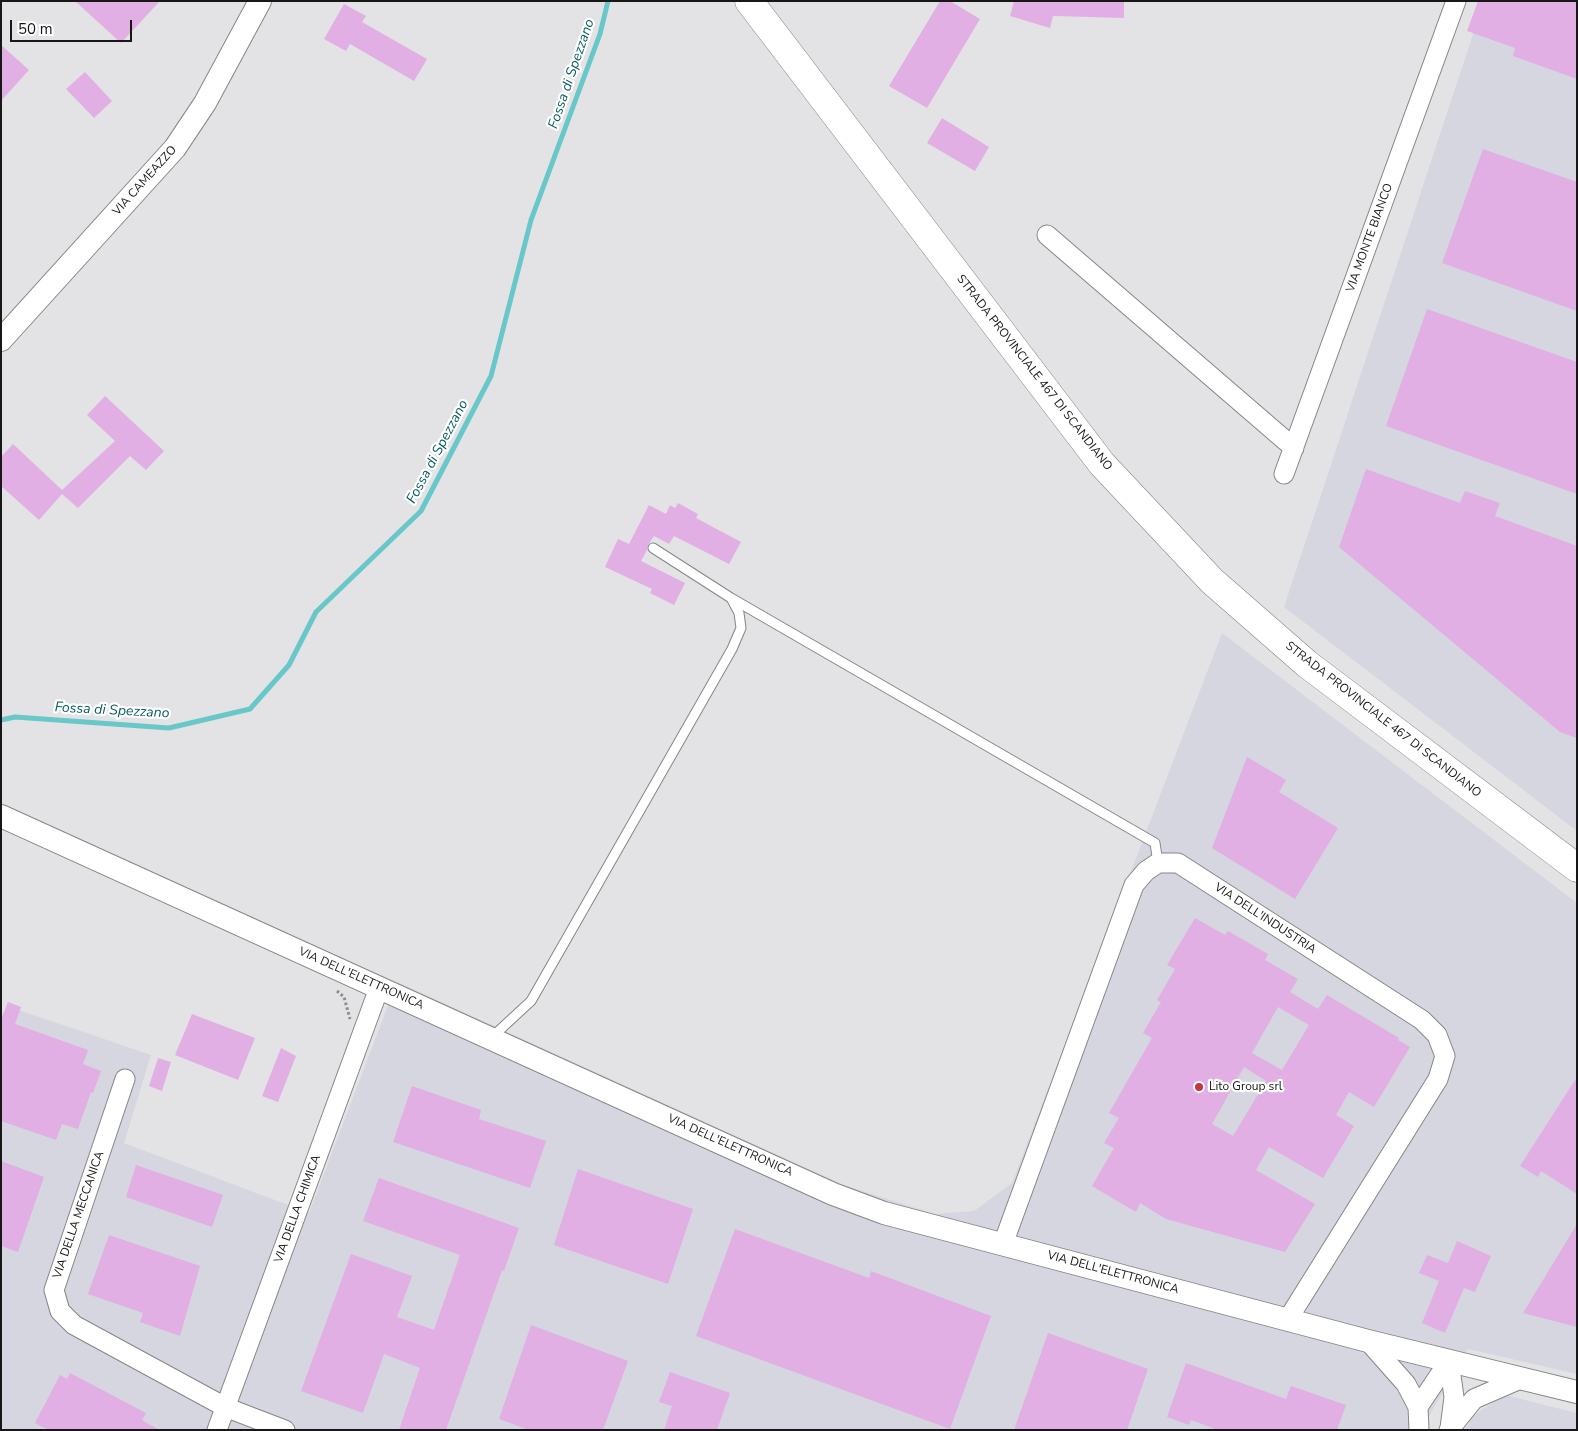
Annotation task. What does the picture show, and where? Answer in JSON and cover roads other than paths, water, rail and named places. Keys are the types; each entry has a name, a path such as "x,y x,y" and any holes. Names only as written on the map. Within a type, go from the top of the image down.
{"highway":[{"name":"STRADA PROVINCIALE 467 DI SCANDIANO","path":"749,1 1102,464 1212,581 1307,664 1577,868"}],"street":[{"name":"VIA CAMEAZZO","path":"1,340 175,148 205,103 260,1"},
{"name":"VIA MONTE BIANCO","path":"1284,474 1456,1"},
{"path":"1046,234 1294,448"},
{"name":"VIA DELL'ELETTRONICA","path":"1,816 833,1194 884,1213 1368,1341 1577,1392"},
{"path":"1003,1244 1134,885 1146,871 1158,863"},
{"name":"VIA DELL'INDUSTRIA","path":"1158,863 1178,863 1422,1020 1437,1035 1445,1056 1438,1079 1288,1319"},
{"name":"VIA DELLA CHIMICA","path":"217,1430 379,988"},
{"name":"VIA DELLA MECCANICA","path":"125,1078 54,1290 60,1310 74,1326 225,1407 285,1430"},
{"path":"1368,1341 1406,1384 1418,1407 1419,1430"},
{"path":"1418,1407 1449,1361"},
{"path":"1449,1361 1454,1397 1449,1429"},
{"path":"1449,1429 1474,1399 1520,1378"}],"lane":[{"path":"653,548 731,598 1155,843 1158,863"},
{"path":"491,1038 531,1001 732,649 741,628 739,613 731,598"}],"waterway":[{"name":"Fossa di Spezzano","path":"1,720 15,717 169,728 250,709 289,665 316,612 421,511 491,376 531,220 600,34 608,1"}],"place":[{"name":"Lito Group srl","path":"1199,1087"}]}
